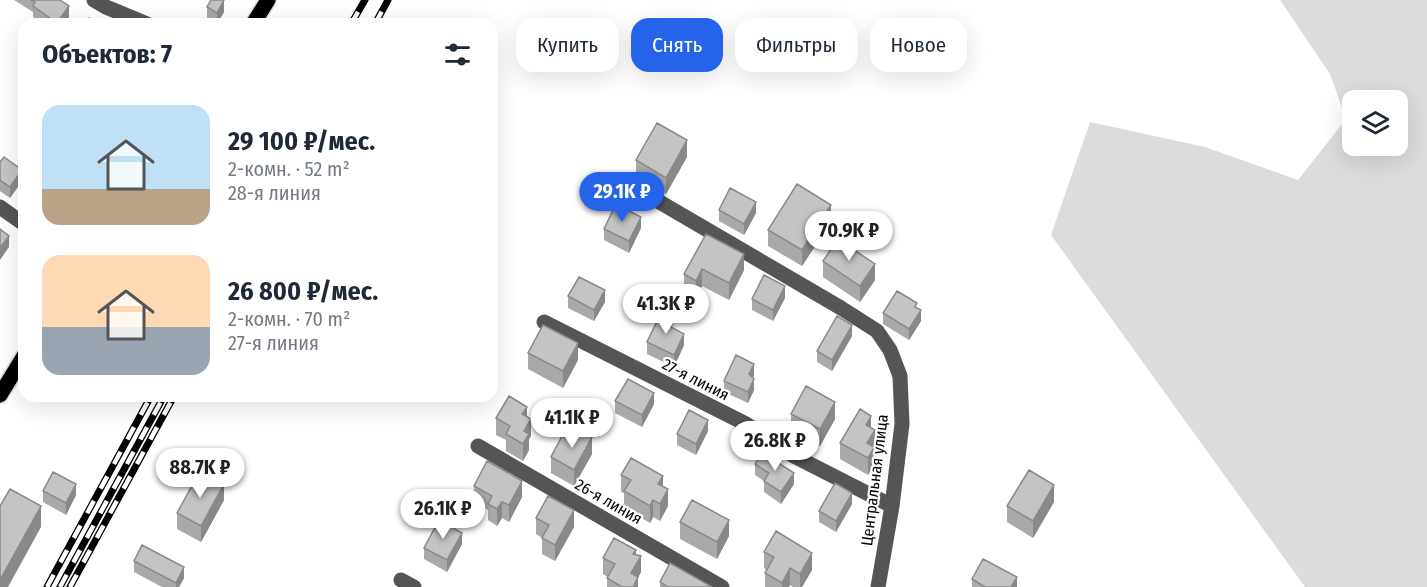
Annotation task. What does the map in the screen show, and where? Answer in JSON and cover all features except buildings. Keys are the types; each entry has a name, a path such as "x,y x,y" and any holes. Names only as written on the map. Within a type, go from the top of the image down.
{"main road":[{"path":"256,18 268,0"},
{"path":"0,395 18,366"}],"street":[{"path":"94,0 133,18"},
{"name":"Центральная улица","path":"627,183 841,308 877,332 890,350 900,376 902,424 892,506 878,587"},
{"path":"0,207 18,220"},
{"name":"27-я линия","path":"544,322 746,424 794,456 892,506"},
{"name":"26-я линия","path":"478,446 722,587"}],"shaded area":[{"path":"1280,0 1427,0 1427,587 1305,587 1051,235 1090,122 1205,147 1298,180 1342,124 1342,156 1408,156 1408,90 1342,90 1342,108 1330,74"}],"railway":[{"path":"354,18 365,0"},
{"path":"378,18 388,0"},
{"path":"47,587 148,402"},
{"path":"60,587 161,402"},
{"path":"70,587 171,402"}]}
